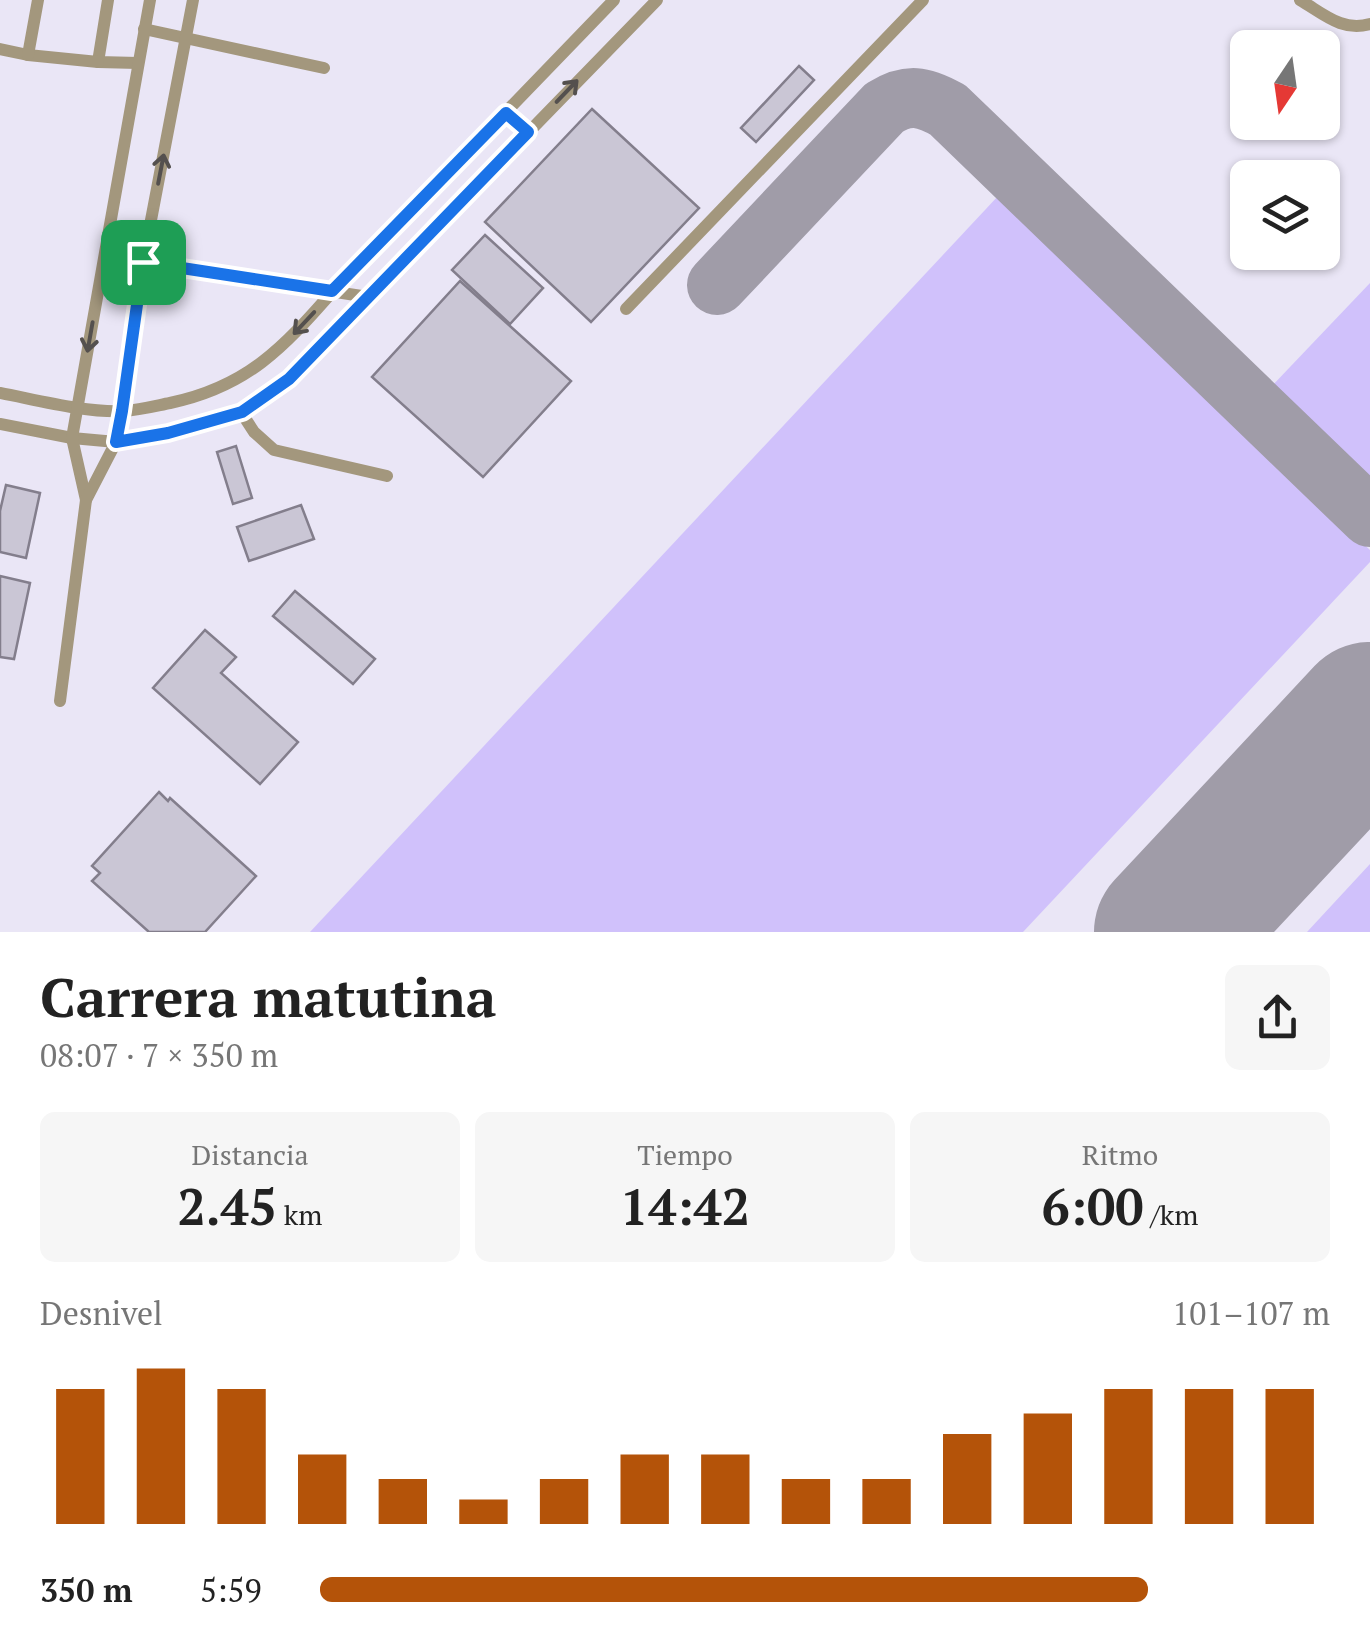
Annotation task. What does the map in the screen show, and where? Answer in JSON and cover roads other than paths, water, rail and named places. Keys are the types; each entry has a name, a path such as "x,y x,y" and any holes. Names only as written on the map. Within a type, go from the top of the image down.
{"lane":[{"path":"28,55 38,0"},
{"path":"98,62 108,0"},
{"path":"86,500 72,438 150,0"},
{"path":"60,700 86,500 116,442 143,262 193,0"},
{"path":"0,393 122,411 196,398 232,383 266,360 298,330 614,0"},
{"path":"0,424 116,442 168,433 242,412 289,379 657,0"},
{"path":"626,309 922,0"},
{"path":"1300,0 1341,24 1356,28 1370,24"},
{"path":"144,29 324,68"},
{"path":"0,49 28,55 138,63"},
{"path":"506,113 528,132"},
{"path":"143,262 368,296"},
{"path":"242,412 254,432 274,450 387,476"}]}
